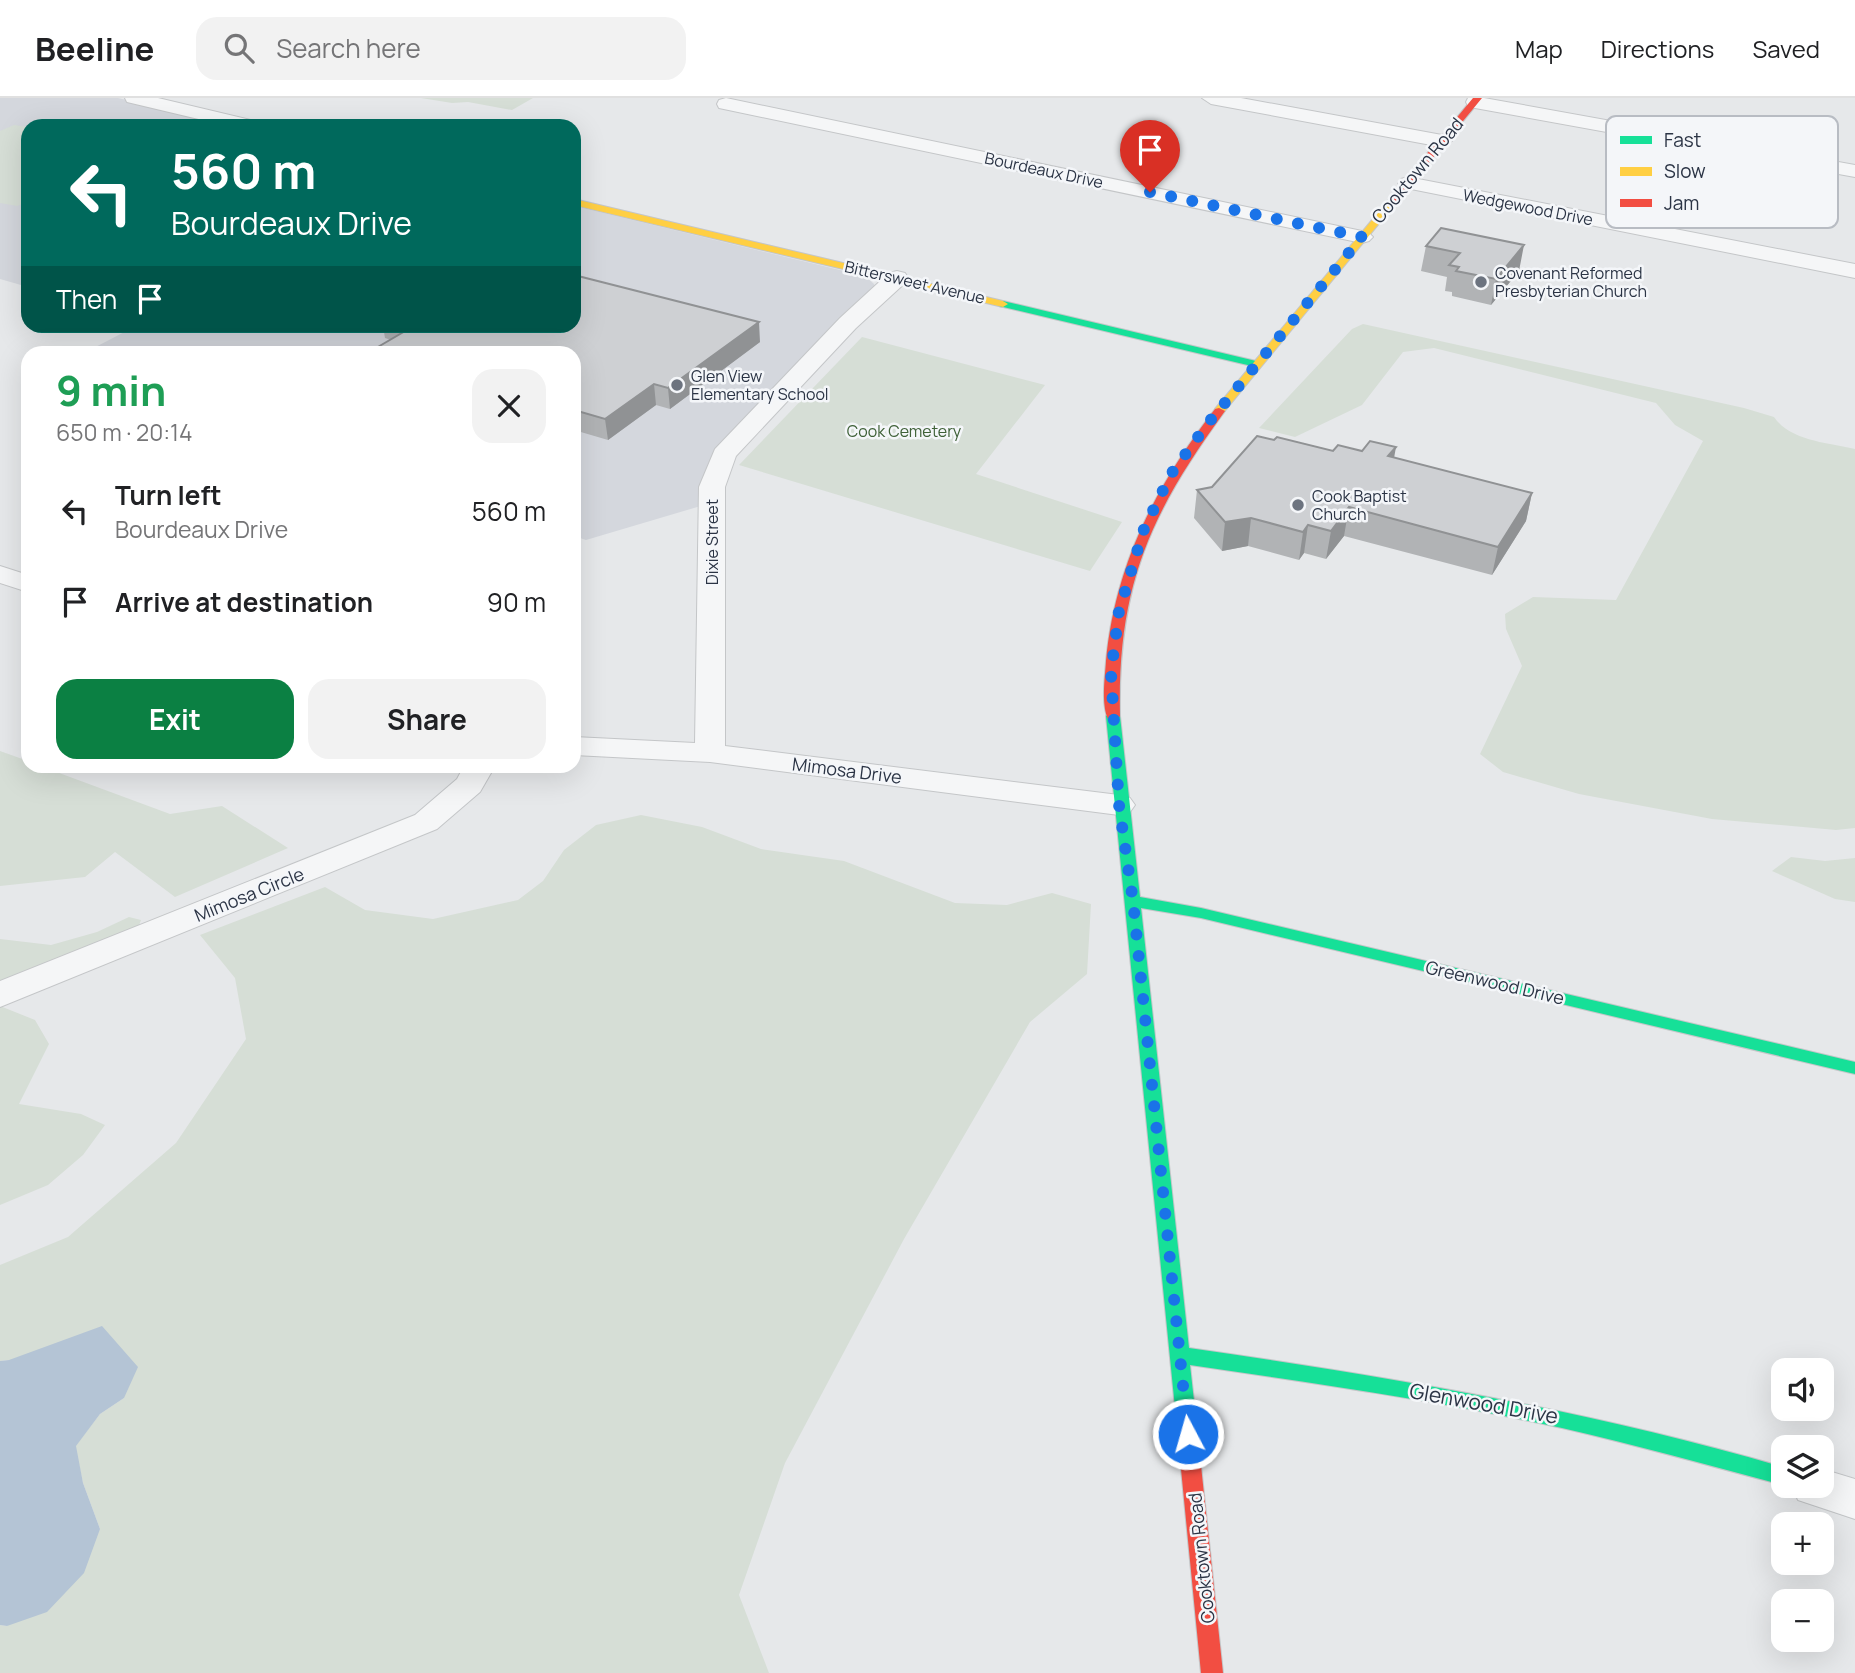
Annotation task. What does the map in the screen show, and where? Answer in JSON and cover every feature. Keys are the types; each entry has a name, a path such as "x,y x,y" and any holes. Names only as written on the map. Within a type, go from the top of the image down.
{"street":[{"path":"134,98 222,119"},
{"path":"1211,98 1442,141"},
{"path":"1476,100 1606,124"},
{"name":"Cooktown Road","path":"1212,1673 1133,901 1119,805 1111,673 1119,611 1144,529 1171,474 1194,441 1476,100"},
{"name":"Bourdeaux Drive","path":"731,101 1362,237"},
{"name":"Wedgewood Drive","path":"1408,183 1606,222"},
{"name":"Bittersweet Avenue","path":"581,204 1256,364"},
{"name":"Wedgewood Drive","path":"1637,228 1855,271"},
{"name":"Dixie Street","path":"710,753 712,487 723,454 848,323 897,278"},
{"path":"0,574 21,582"},
{"name":"Mimosa Drive","path":"581,746 710,753 1119,805"},
{"name":"Mimosa Circle","path":"0,995 426,822 469,785 476,773"},
{"name":"Greenwood Drive","path":"1133,901 1201,913 1855,1068"},
{"name":"Glenwood Drive","path":"1180,1355 1431,1392 1566,1417 1737,1460 1771,1472"},
{"path":"1834,1492 1855,1499"}],"shaded area":[{"path":"0,98 118,98 206,119 21,119 21,285 0,279"},
{"name":"Glen View Elementary School","path":"581,208 865,276 875,287 718,449 708,463 704,505 586,540 581,538 581,346 97,346 122,333 581,333"}],"green space":[{"path":"421,98 533,98 512,110 468,102 452,103"},
{"path":"14,125 21,126 21,205 17,206 0,203 0,131"},
{"path":"1363,324 1744,408 1774,417 1781,425 1800,436 1855,449 1855,828 1836,830 1712,819 1579,794 1503,772 1480,754 1522,666 1506,629 1505,614 1533,597 1616,600 1703,441 1675,425 1656,403 1434,348 1403,352 1362,405 1295,437 1259,428 1352,329"},
{"name":"Cook Cemetery","path":"862,337 1045,385 976,474 1122,522 1090,571 739,465"},
{"path":"0,751 21,758 21,773 59,773 170,814 222,806 288,848 175,897 115,852 85,877 0,886"},
{"path":"641,815 702,827 761,849 844,861 955,903 1007,905 1052,893 1091,904 1087,974 1030,1022 904,1239 785,1463 739,1595 769,1673 0,1673 0,1625 7,1626 100,1529 83,1483 75,1446 100,1414 124,1398 9,1360 0,1361 0,1265 68,1237 176,1143 246,1039 235,978 200,935 325,887 365,910 433,919 518,900 543,881 564,850 596,825"},
{"path":"1791,857 1825,861 1855,858 1855,902 1835,899 1772,871"},
{"path":"129,917 141,920 138,928 0,982 0,939 51,945 97,932"},
{"path":"0,1006 35,1020 49,1044 19,1104 81,1114 105,1125 83,1155 48,1185 0,1205"}],"water":[{"path":"102,1326 138,1367 124,1398 100,1414 76,1446 83,1483 100,1529 84,1573 47,1612 7,1626 0,1625 0,1361"}],"building":[{"path":"1441,228 1524,245 1496,279 1456,271 1459,267 1449,265 1460,253 1426,246"},
{"path":"581,277 759,322 668,388 654,384 605,419 581,412 581,346 380,346 402,333 581,333"},
{"path":"1257,436 1274,440 1277,437 1333,451 1338,445 1362,451 1370,441 1396,447 1388,456 1532,493 1498,547 1349,507 1331,531 1308,525 1303,532 1251,518 1225,522 1197,490 1212,487"}],"traffic: fast":[{"path":"1003,304 1256,364"},
{"path":"1113,716 1187,1428"},
{"path":"1133,901 1201,913 1855,1068"},
{"path":"1180,1355 1484,1404 1634,1436 1771,1473"}],"traffic: slow":[{"path":"581,204 1003,304"},
{"path":"1219,411 1390,204"}],"traffic: jam":[{"path":"1390,204 1478,98"},
{"path":"1113,716 1112,674 1116,633 1136,553 1171,479 1219,411"},
{"path":"1187,1428 1212,1673"}],"place":[{"name":"Covenant Reformed Presbyterian Church","path":"1481,282"},
{"name":"Glen View Elementary School","path":"677,385"},
{"name":"Cook Baptist Church","path":"1298,505"}],"route":[{"path":"1150,192 1362,237 1209,422 1171,474 1144,529 1119,611 1111,673 1119,805 1133,901 1188,1434"}]}
